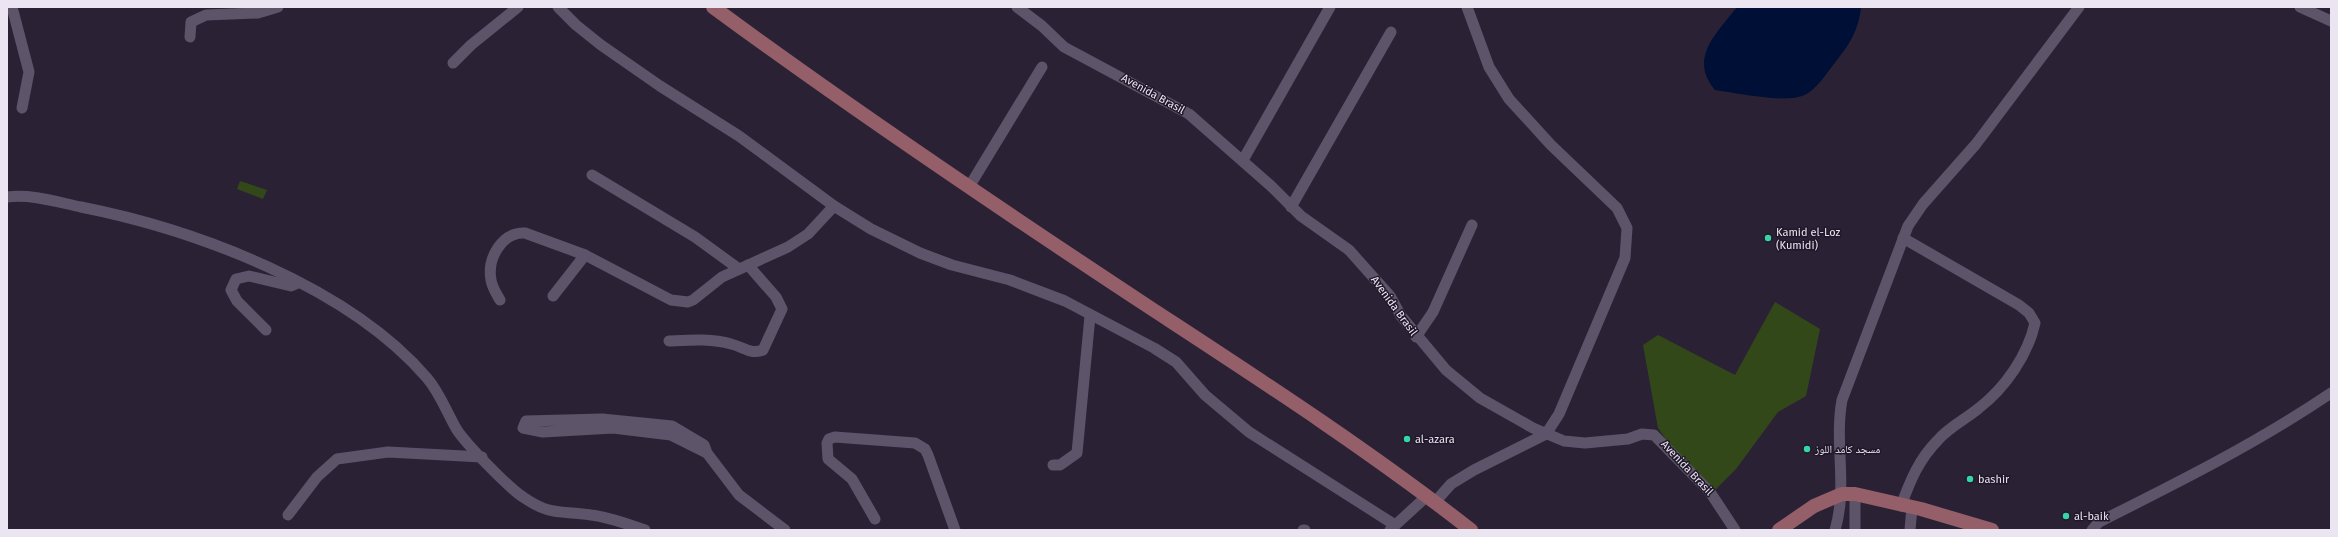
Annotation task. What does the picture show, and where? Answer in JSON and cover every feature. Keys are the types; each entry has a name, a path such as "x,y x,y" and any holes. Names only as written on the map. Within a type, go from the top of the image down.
{"main road":[{"path":"713,7 783,58 969,187 1218,351 1431,499 1471,530"},
{"path":"1779,530 1814,506 1848,494 1906,506 1979,528 1992,530"}],"street":[{"path":"12,7 29,72 22,108"},
{"path":"190,37 191,22 200,16 258,13 278,7"},
{"path":"453,63 471,45 518,7"},
{"path":"558,7 576,25 601,45 660,86 752,144 834,206 871,229 920,253 952,265 1010,280 1064,301 1090,316 1154,348 1176,362 1205,395 1249,432 1392,528 1451,484 1474,470 1546,434 1559,414 1626,258 1627,228 1617,208 1551,145 1509,99 1489,67 1467,7"},
{"name":"Avenida Brasil","path":"1017,7 1042,26 1064,47 1189,114 1243,160 1301,216 1349,250 1390,296 1401,316 1416,336 1446,370 1480,398 1546,434 1564,442 1585,443 1628,439 1642,434 1654,435 1710,492 1735,530"},
{"path":"1243,160 1330,7"},
{"path":"1855,530 1848,494 1839,425 1842,400 1903,238 1923,204 1976,144 2079,7"},
{"path":"2300,7 2331,22"},
{"path":"1291,207 1391,32"},
{"path":"969,187 1042,67"},
{"path":"592,175 744,267 776,297 782,309 763,350 750,352 732,344 712,340 669,341"},
{"path":"7,197 29,197 127,217 236,254 299,283 362,319 377,330 427,378 458,431 521,496 538,506 561,514 590,514 645,530"},
{"path":"500,300 491,279 491,264 495,253 509,236 517,233 525,233 585,255 671,300 682,302 693,300 706,288 744,267 788,247 808,234 834,206"},
{"path":"1416,336 1433,312 1472,225"},
{"path":"1903,238 2019,305 2029,313 2035,323 2032,335 2007,381 1981,407 1939,438 1928,450 1912,475 1906,506 1910,530"},
{"path":"553,296 585,255"},
{"path":"266,330 237,301 231,290 236,279 249,276 291,286 299,283"},
{"path":"1053,465 1060,465 1077,453 1090,316"},
{"path":"2092,530 2099,522 2210,466 2294,418 2331,393"},
{"path":"707,453 671,435 613,428 543,432 523,428 526,421 602,418 672,426 704,445 707,453 739,495 785,530"},
{"path":"875,519 852,478 828,459 827,443 829,439 835,437 900,440 920,445 928,456 955,530"},
{"path":"288,515 317,477 338,459 388,452 482,457"},
{"path":"1835,530 1848,494"}],"green space":[{"path":"240,181 267,190 263,199 237,189"},
{"path":"1775,302 1820,329 1806,396 1778,412 1736,469 1714,491 1688,471 1658,428 1643,345 1658,335 1735,375"}],"water":[{"path":"1737,7 1861,8 1858,24 1852,38 1820,82 1807,94 1802,96 1794,98 1772,98 1715,90 1707,78 1704,67 1708,46 1721,26"}],"place":[{"name":"Kamid el-Loz (Kumidi)","path":"1768,238"},
{"name":"al-azara","path":"1407,439"},
{"name":"مسجد كامد اللوز","path":"1807,449"},
{"name":"bashir","path":"1970,479"},
{"name":"al-baik","path":"2066,516"}]}
